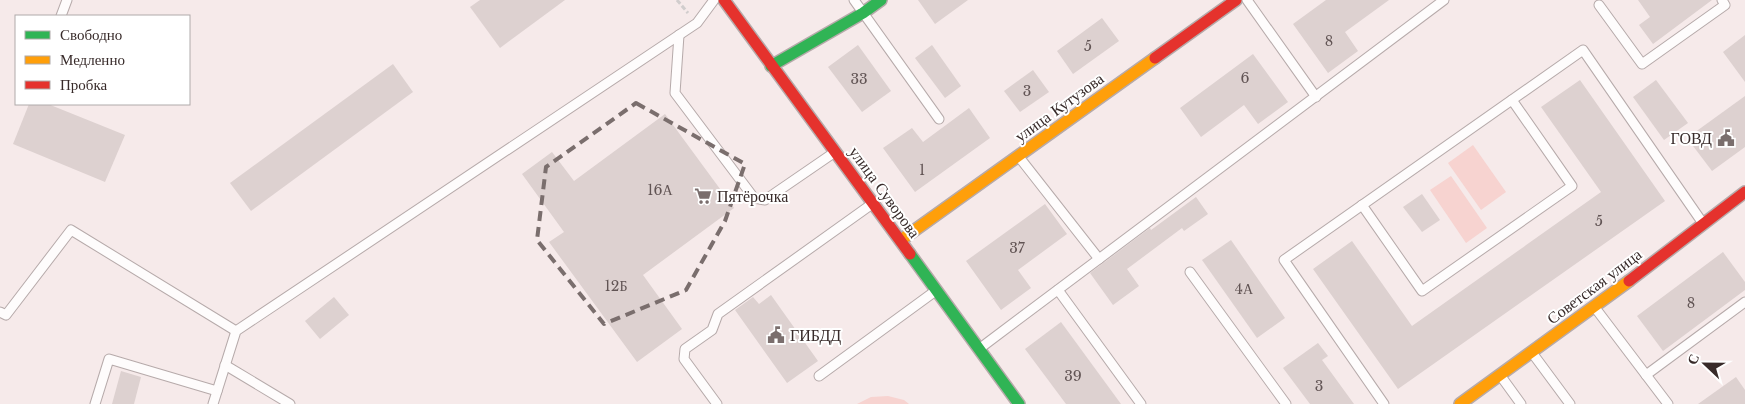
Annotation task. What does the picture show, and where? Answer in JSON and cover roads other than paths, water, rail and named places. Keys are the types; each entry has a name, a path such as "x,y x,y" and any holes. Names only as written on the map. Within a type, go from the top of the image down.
{"street":[{"name":"улица Суворова","path":"724,0 1019,404"},
{"path":"772,66 863,13 881,0"},
{"name":"улица Кутузова","path":"901,240 1236,0"},
{"name":"Советская улица","path":"1460,404 1594,307 1745,192"}],"lane":[{"path":"61,15 67,0"},
{"path":"213,404 236,331 697,23 714,0"},
{"path":"854,0 939,119"},
{"path":"1247,0 1316,96"},
{"path":"979,349 1444,0"},
{"path":"1599,5 1642,64 1726,5 1722,0"},
{"path":"678,35 676,93 754,198 765,200 836,151"},
{"path":"1384,404 1284,260 1583,50 1703,224"},
{"path":"1362,205 1422,291 1470,258 1572,186 1512,100"},
{"path":"1019,156 1099,259"},
{"path":"717,404 684,359 685,349 712,330 718,314 873,203"},
{"path":"0,312 6,315 71,230 236,331"},
{"path":"1190,272 1286,404"},
{"path":"819,376 937,290"},
{"path":"1058,290 1141,404"},
{"path":"1646,375 1745,302"},
{"path":"1594,307 1668,404"},
{"path":"1532,352 1570,404"},
{"path":"95,404 109,359 217,391"},
{"path":"225,365 290,404"},
{"path":"1500,375 1521,404"}],"place":[{"name":"ГОВД","path":"1726,138"},
{"name":"Пятёрочка","path":"703,196"},
{"name":"ГИБДД","path":"776,335"}]}
